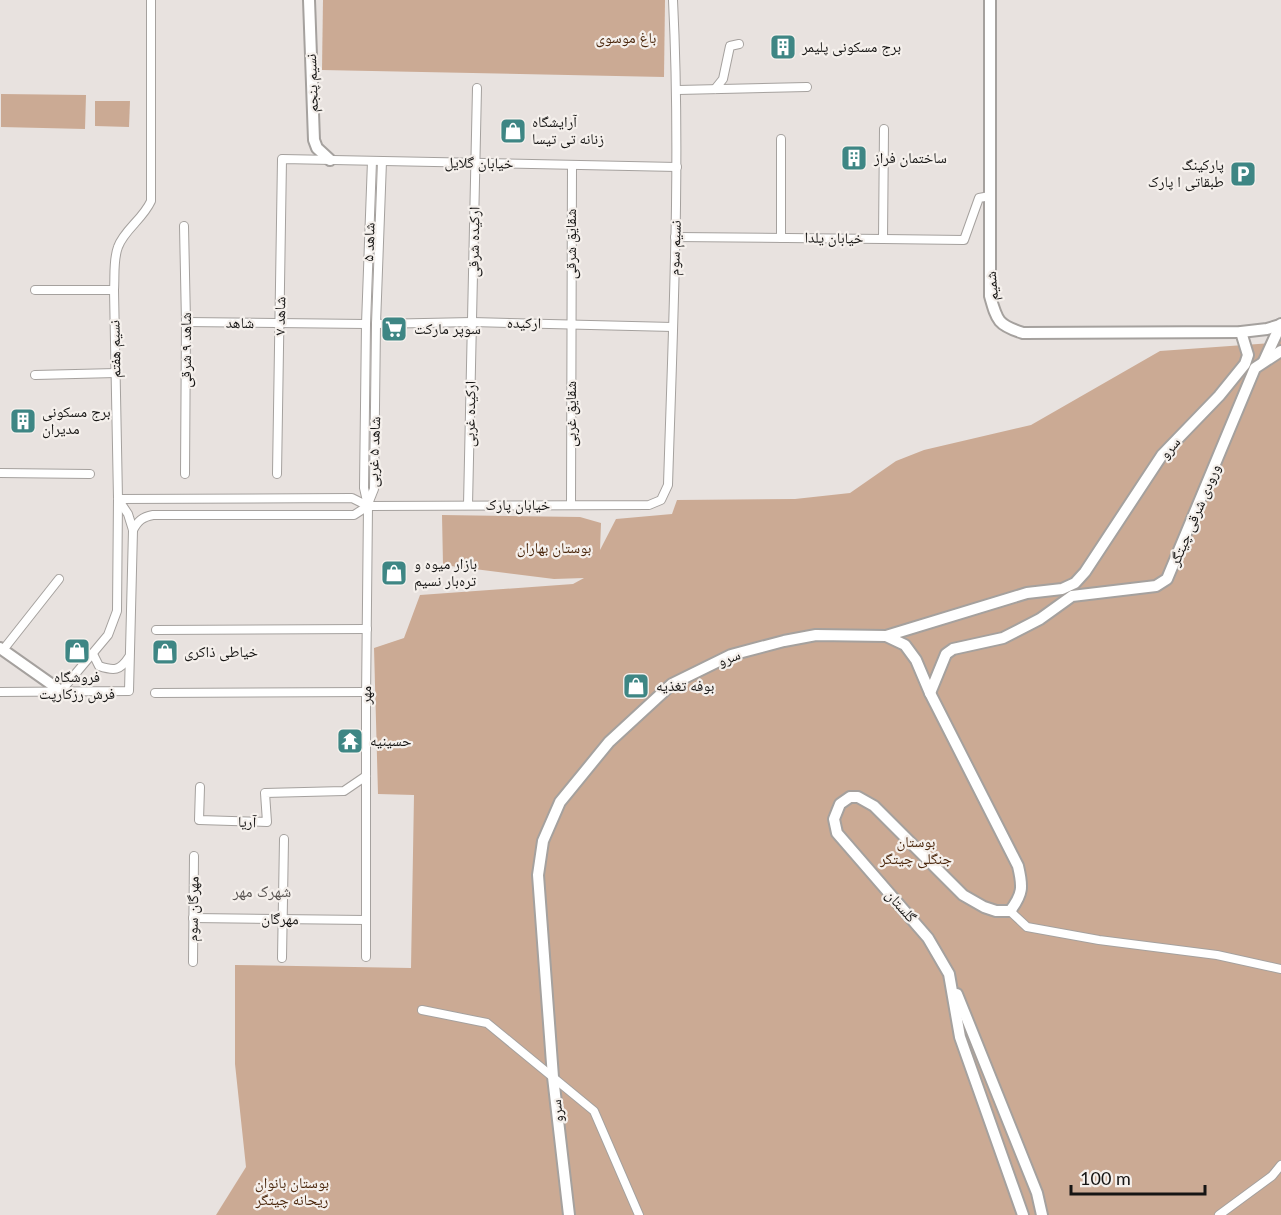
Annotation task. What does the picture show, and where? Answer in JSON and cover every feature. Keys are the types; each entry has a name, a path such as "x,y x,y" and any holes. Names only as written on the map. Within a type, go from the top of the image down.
{"street":[{"name":"نسیم هفتم","path":"61,691 108,635 117,611 118,499 114,290 118,246 146,211 151,201 151,0"},
{"name":"نسیم پنجم","path":"309,0 314,140 317,148 330,160"},
{"name":"نسیم سوم","path":"665,495 668,485 677,167 678,90 674,0"},
{"name":"شمیم","path":"990,0 990,296 996,316 1005,327 1023,333 1241,332 1267,329 1281,324"},
{"path":"715,89 723,79 730,46 739,44"},
{"path":"678,90 807,87"},
{"path":"476,163 477,88"},
{"name":"خیابان یلدا","path":"675,237 883,239 884,129"},
{"path":"781,139 781,238"},
{"name":"خیابان گلایل","path":"282,159 677,167"},
{"name":"شاهد ۷","path":"278,474 282,159"},
{"name":"شاهد ۵","path":"366,324 372,161"},
{"name":"شاهد ۵","path":"376,324 382,161"},
{"name":"ارکیده شرقی","path":"472,322 476,163"},
{"name":"شقایق شرقی","path":"571,324 572,165"},
{"path":"883,239 964,240 979,198 990,196"},
{"name":"شاهد ۹ شرقی","path":"184,226 185,474"},
{"path":"35,290 114,290"},
{"name":"شاهد","path":"186,322 366,324"},
{"name":"ارکیده","path":"376,324 472,322 673,327"},
{"name":"ارکیده غربی","path":"468,505 472,322"},
{"name":"شاهد ۵ غربی","path":"366,324 364,488 368,506"},
{"name":"شاهد ۵ غربی","path":"368,506 374,489 376,324"},
{"name":"شقایق غربی","path":"571,324 571,505"},
{"name":"ورودی شرقی چیتگر","path":"930,693 946,654 953,649 1003,638 1040,620 1072,596 1156,586 1167,579 1260,364 1281,324"},
{"name":"سرو","path":"569,1215 553,1077 538,875 543,841 560,802 609,742 672,684 732,655 816,635 886,636 1027,593 1062,589 1075,583 1085,572 1162,455 1241,370 1248,355 1241,332"},
{"path":"1241,370 1260,364 1281,351"},
{"path":"35,375 116,373"},
{"path":"0,473 90,474"},
{"name":"خیابان پارک","path":"118,499 352,498 368,506 649,505 661,500 665,495"},
{"path":"0,692 129,691 133,530 129,514 118,499"},
{"name":"خیابان پارک","path":"133,530 137,522 153,515 354,515 368,506"},
{"name":"مهر","path":"366,957 368,506"},
{"path":"60,579 1,649 61,691"},
{"path":"156,630 367,630"},
{"path":"886,636 905,645 916,660 930,693 1018,866 1022,882 1019,898 1010,911 1027,927 1099,940 1217,955 1281,969"},
{"path":"93,654 99,666 112,670 123,666 129,657"},
{"path":"155,693 366,692"},
{"name":"آریا","path":"200,787 199,820 267,822 265,793 344,791 366,776"},
{"name":"گلستان","path":"1010,911 996,911 984,907 963,895 874,806 858,797 850,797 840,804 834,819 837,833 928,938 949,974 960,1037 1023,1215"},
{"path":"282,958 284,839"},
{"name":"مهرگان سوم","path":"193,962 194,856"},
{"name":"مهرگان","path":"193,918 366,920"},
{"path":"949,974 1037,1193 1042,1215"},
{"path":"422,1011 487,1023 594,1111 639,1215"},
{"path":"1220,1215 1272,1176 1281,1164"}],"green space":[{"name":"باغ موسوی","path":"323,0 665,0 664,77 322,70"},
{"path":"1,94 86,95 85,129 1,127"},
{"path":"95,101 130,101 129,127 95,126"},
{"name":"بوستان جنگلی چیتگر","path":"1281,339 1281,1215 216,1215 246,1167 235,1064 235,965 411,968 414,795 378,794 374,648 404,638 420,595 573,584 584,578 554,579 443,565 442,515 580,517 601,523 600,550 616,519 672,514 677,500 795,499 850,493 896,461 924,450 1031,425 1160,351 1273,343"}],"place":[{"name":"برج مسکونی پلیمر","path":"783,47"},
{"name":"آرایشگاه زنانه تی تیسا","path":"513,131"},
{"name":"ساختمان فراز","path":"854,158"},
{"name":"پارکینگ طبقاتی ا پارک","path":"1243,174"},
{"name":"سوپر مارکت","path":"394,329"},
{"name":"برج مسکونی مدیران","path":"23,421"},
{"name":"بازار میوه و تره‌بار نسیم","path":"394,573"},
{"name":"فروشگاه فرش رزکارپت","path":"77,651"},
{"name":"خیاطی ذاکری","path":"165,652"},
{"name":"بوفه تغذیه","path":"636,686"},
{"name":"حسینیه","path":"350,741"}],"district":[{"name":"شهرک مهر","path":"262,891"}],"park label":[{"name":"بوستان بهاران","path":"554,548"},
{"name":"بوستان بانوان ریحانه چیتگر","path":"292,1192"}]}
